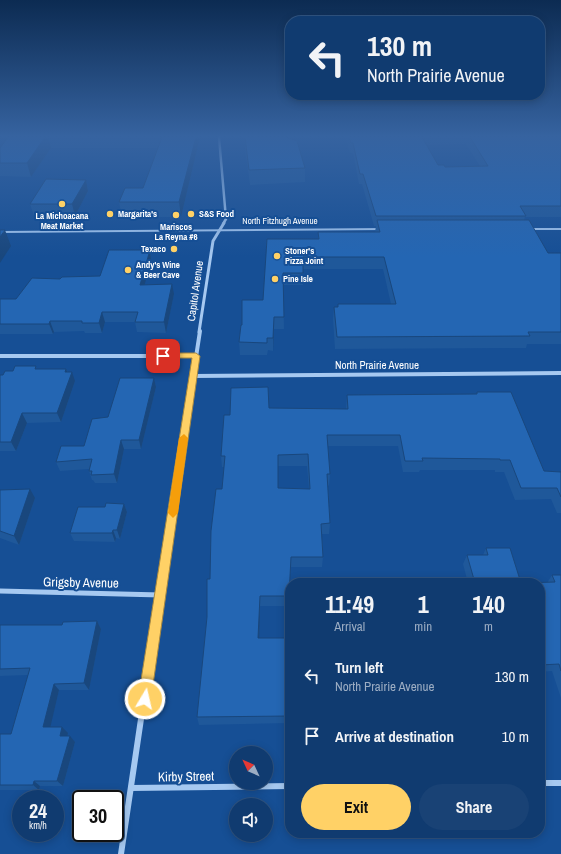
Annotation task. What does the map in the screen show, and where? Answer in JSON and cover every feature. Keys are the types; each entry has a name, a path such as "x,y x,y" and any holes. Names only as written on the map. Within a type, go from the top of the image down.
{"street":[{"name":"Capitol Avenue","path":"121,854 213,241 226,218 222,177"},
{"name":"North Fitzhugh Avenue","path":"0,232 220,229 393,229"},
{"path":"518,229 561,229"},
{"path":"0,356 196,356"},
{"name":"North Prairie Avenue","path":"193,376 561,373"},
{"name":"Grigsby Avenue","path":"0,591 161,595"},
{"path":"545,783 561,783"},
{"name":"Kirby Street","path":"131,788 285,786"}],"building":[{"path":"147,177 186,177 179,202 119,202 125,188 143,188"},
{"path":"364,177 561,177 561,206 520,206 526,216 376,216"},
{"path":"46,179 86,180 72,204 30,204"},
{"path":"377,220 529,220 548,253 561,253 561,332 528,332 530,336 337,337 334,307 338,307 338,304 396,304 384,257 303,257 303,273 283,273 284,317 274,317 273,338 267,338 267,343 239,342 242,325 242,300 263,300 267,239 319,239 318,232 380,232"},
{"path":"0,230 5,230 0,237"},
{"path":"109,250 150,250 140,285 172,284 164,322 135,322 138,312 102,312 99,323 82,323 82,321 50,321 49,324 0,324 0,299 16,299 32,278 60,279 62,277 100,276"},
{"path":"15,366 36,366 35,369 66,369 65,372 72,372 57,413 22,413 11,442 0,442 0,375 3,375 5,371 13,371"},
{"path":"120,378 154,378 139,440 121,440 114,474 91,475 92,471 89,471 92,459 56,462 61,446 84,446 92,419 108,417"},
{"path":"268,387 269,408 348,409 347,395 477,394 477,392 511,392 544,471 561,472 561,497 557,488 521,488 510,460 422,458 423,461 405,461 400,435 327,435 330,474 327,474 330,523 321,524 323,557 291,557 290,578 285,578 285,596 260,596 258,638 285,638 285,716 197,717 207,617 207,579 210,579 211,531 216,489 222,489 225,456 221,456 224,415 230,415 231,388","holes":["308,454 310,489 278,488 278,455"]},
{"path":"30,489 14,536 0,531 0,490"},
{"path":"106,503 124,504 117,530 113,530 112,533 70,533 78,507 105,507"},
{"path":"486,548 510,548 519,578 474,578 467,555 488,555"},
{"path":"552,575 561,575 561,671 559,664 545,665 545,582 555,582"},
{"path":"97,621 84,683 54,684 43,727 62,727 60,736 70,736 57,781 34,781 33,785 0,785 0,734 11,734 30,668 0,669 0,625 62,625 63,622"}],"slow traffic":[{"path":"173,513 184,438"}],"place":[{"name":"La Michoacana Meat Market","path":"62,204"},
{"name":"Margarita's","path":"110,214"},
{"name":"S&S Food","path":"191,214"},
{"name":"Mariscos La Reyna #6","path":"176,215"},
{"name":"Texaco","path":"174,249"},
{"name":"Stoner's Pizza Joint","path":"277,256"},
{"name":"Andy's Wine & Beer Cave","path":"128,270"},
{"name":"Pine Isle","path":"275,279"}],"route":[{"path":"145,699 196,356 163,356"}]}
